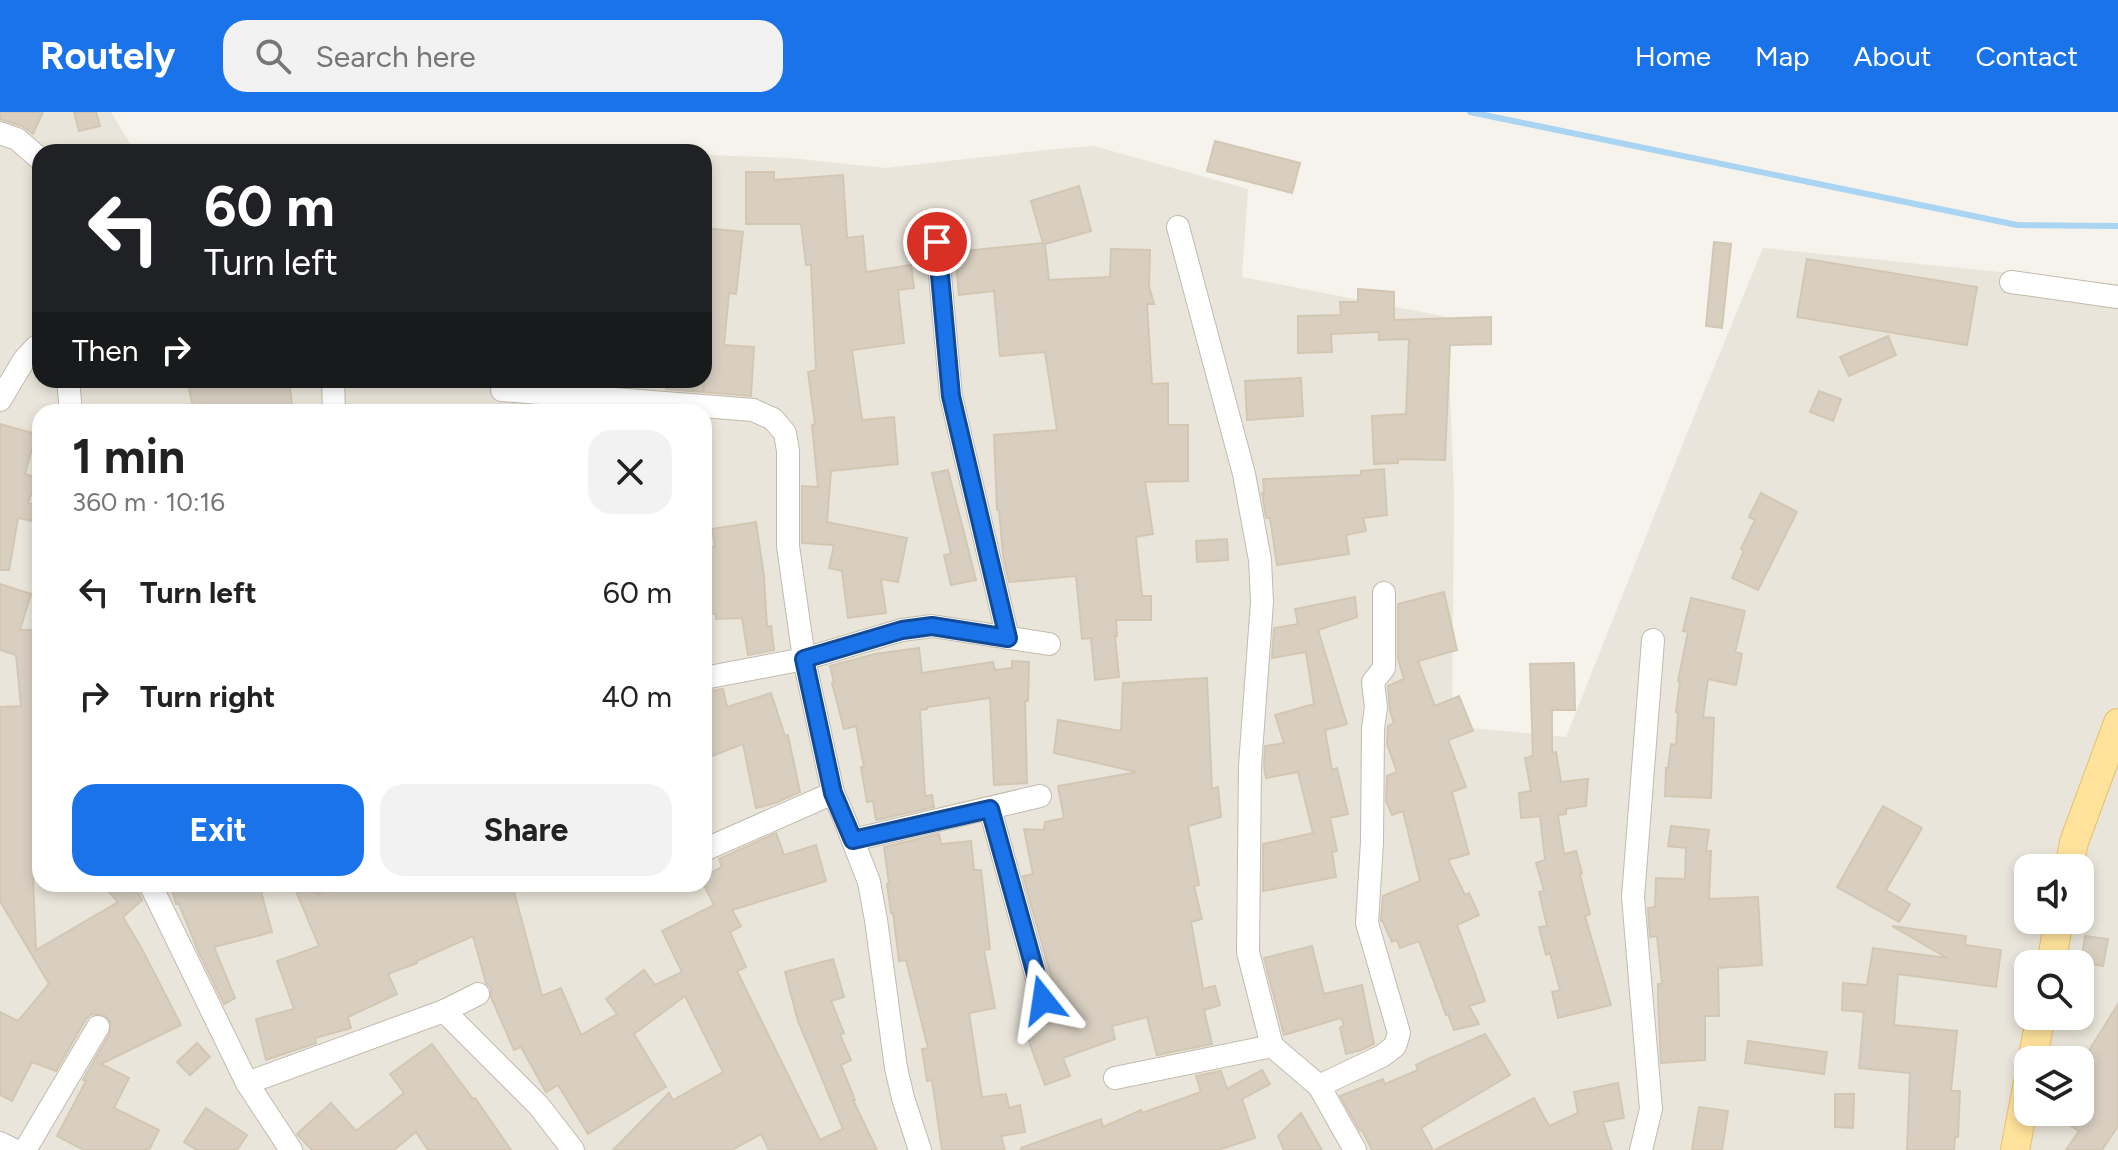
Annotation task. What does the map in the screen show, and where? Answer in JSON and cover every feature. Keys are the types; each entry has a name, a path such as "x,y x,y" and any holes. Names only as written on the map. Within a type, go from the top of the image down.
{"main road":[{"path":"2072,854 2118,723"},
{"path":"2015,1150 2020,1126"}],"street":[{"path":"0,133 17,139 32,152"},
{"path":"1178,227 1244,474 1260,560 1262,602 1250,766 1248,952 1272,1046 1319,1086 1355,1150"},
{"path":"937,242 951,396 1008,638"},
{"path":"2011,282 2118,297"},
{"path":"0,400 32,351"},
{"path":"502,390 678,404"},
{"path":"712,407 753,410 773,419 785,433 788,451 788,546 804,659 833,793 869,882 896,1068 920,1150"},
{"path":"1319,1086 1382,1056 1395,1046 1399,1033 1367,923 1376,707 1373,682 1384,668 1384,593"},
{"path":"712,676 804,659 902,630 932,626 1049,644"},
{"path":"1641,1150 1651,1109 1633,897 1653,640"},
{"path":"712,846 833,793"},
{"path":"853,840 1040,796"},
{"path":"990,809 1043,1000"},
{"path":"154,892 247,1083 291,1150"},
{"path":"247,1083 444,1011 478,994"},
{"path":"444,1011 539,1106 573,1150"},
{"path":"25,1150 98,1027"},
{"path":"1115,1078 1272,1046"},
{"path":"0,1143 14,1150"}],"shaded area":[{"path":"0,112 111,112 130,144 32,144 32,388 712,388 712,155 790,158 885,168 1094,146 1248,189 1242,277 1447,317 1454,494 1452,726 1566,737 1763,248 2118,284 2118,1150 0,1150"}],"building":[{"path":"0,112 43,112 33,134 22,126 0,119"},
{"path":"74,112 96,112 100,126 79,131"},
{"path":"1215,141 1300,163 1292,193 1207,171"},
{"path":"746,172 774,172 774,180 843,175 847,238 863,236 866,272 911,265 914,288 898,290 904,343 852,350 862,420 894,417 898,464 831,471 827,522 907,538 898,582 881,579 886,613 848,618 842,571 829,568 834,545 802,543 802,486 818,487 812,425 815,424 808,372 816,370 811,265 806,265 801,224 746,224"},
{"path":"1079,186 1091,231 1045,244 1049,280 1110,277 1111,249 1150,250 1149,286 1154,304 1147,304 1152,384 1168,383 1168,425 1188,425 1188,481 1145,482 1153,534 1136,537 1142,596 1151,596 1151,620 1116,620 1119,677 1095,680 1091,638 1082,639 1076,576 1009,582 1003,555 997,510 994,435 1057,430 1045,352 1000,356 994,291 959,295 955,252 1043,243 1031,201"},
{"path":"712,229 743,232 736,294 729,293 724,345 754,347 751,396 704,392 704,388 712,388"},
{"path":"1714,242 1731,244 1722,328 1706,326"},
{"path":"1807,259 1977,287 1967,345 1797,317"},
{"path":"1358,289 1394,292 1394,320 1491,317 1491,344 1450,345 1445,460 1398,459 1398,463 1374,464 1372,416 1406,414 1409,339 1379,340 1379,332 1331,334 1332,352 1298,353 1298,316 1341,315 1340,302 1358,302"},
{"path":"1888,336 1896,355 1849,376 1840,357"},
{"path":"1301,378 1303,416 1247,420 1245,381"},
{"path":"189,388 290,388 292,404 192,404"},
{"path":"666,388 703,388 703,392"},
{"path":"1819,391 1841,399 1833,421 1810,412"},
{"path":"0,424 32,433 32,449 25,474 32,476 28,503 32,504 32,521 18,518 9,570 0,570"},
{"path":"1384,469 1387,515 1363,518 1366,531 1346,535 1349,554 1277,565 1270,518 1266,518 1263,479 1361,475 1361,471"},
{"path":"948,470 976,580 951,585 944,555 951,554 932,473"},
{"path":"1761,493 1797,512 1758,590 1732,578 1755,520 1749,517"},
{"path":"756,522 767,627 771,626 774,650 748,655 742,618 716,619 716,614 712,614 712,546 715,547 712,529"},
{"path":"1227,539 1228,560 1197,562 1196,541"},
{"path":"0,584 31,594 20,630 32,630 32,892 36,950 118,902 109,892 138,892 142,900 123,917 181,1025 101,1064 129,1078 114,1108 159,1130 149,1150 84,1150 57,1136 86,1081 83,1080 110,1033 110,1021 104,1015 92,1014 86,1019 56,1071 32,1062 12,1101 0,1095 0,1012 18,1021 49,984 0,901 0,707 21,706 16,655 0,650"},
{"path":"1444,592 1457,650 1418,661 1435,706 1459,696 1473,731 1448,740 1466,787 1452,792 1469,854 1448,860 1479,915 1457,925 1485,1001 1469,1006 1479,1024 1454,1030 1419,941 1400,948 1397,940 1392,942 1381,921 1383,896 1420,881 1403,811 1392,815 1386,801 1387,776 1397,772 1387,744 1388,726 1394,723 1388,686 1404,679 1398,659 1398,604"},
{"path":"1355,597 1357,617 1318,630 1347,724 1325,730 1332,770 1337,768 1348,814 1330,818 1337,851 1332,852 1336,877 1263,891 1263,844 1313,833 1298,772 1266,778 1265,746 1284,743 1275,715 1314,704 1306,652 1272,658 1274,628 1298,624 1295,609"},
{"path":"1691,598 1745,611 1735,652 1742,654 1736,685 1708,679 1703,717 1714,718 1711,798 1665,796 1671,744 1676,745 1678,681 1688,632 1683,631"},
{"path":"919,648 922,673 993,662 995,670 1012,668 1012,661 1029,662 1028,701 1025,701 1027,783 994,785 990,698 927,707 920,710 925,796 932,795 934,807 876,820 873,801 867,802 856,726 844,729 830,666 875,654"},
{"path":"1574,663 1575,710 1552,710 1552,753 1556,752 1561,782 1588,779 1586,806 1566,809 1566,814 1558,815 1564,854 1576,851 1590,914 1585,916 1611,1005 1558,1018 1552,992 1560,990 1539,927 1547,926 1539,892 1544,891 1536,863 1545,860 1540,816 1521,818 1519,793 1531,791 1525,758 1533,756 1530,664"},
{"path":"1207,678 1212,789 1218,787 1221,817 1188,826 1199,885 1194,886 1202,919 1191,922 1203,989 1215,986 1220,1005 1204,1010 1212,1044 1157,1055 1147,1017 1112,1026 1115,1039 1063,1058 1070,1076 1045,1085 1025,1031 1051,1022 1048,1013 1056,1004 1057,997 1023,876 1033,874 1024,829 1044,830 1045,822 1064,818 1058,786 1137,772 1054,753 1058,720 1121,731 1123,683"},
{"path":"723,689 727,707 771,693 785,736 788,735 800,792 756,808 743,744 712,756 712,691"},
{"path":"1883,806 1922,828 1886,890 1910,904 1899,922 1837,887"},
{"path":"1671,826 1709,830 1706,851 1711,851 1709,899 1758,897 1762,965 1718,968 1719,1016 1705,1016 1705,1060 1661,1063 1658,984 1662,984 1657,936 1650,937 1648,908 1655,907 1656,878 1685,879 1686,848 1668,846"},
{"path":"776,833 784,855 816,845 826,881 732,910 741,926 730,932 746,967 737,971 820,1140 843,1129 798,1021 785,972 833,959 844,997 831,1001 851,1060 841,1065 853,1100 877,1150 769,1150 761,1134 732,1150 613,1150 669,1093 673,1100 723,1072 685,996 634,1034 666,1087 588,1134 558,1085 546,1092 521,1047 514,1050 491,997 491,988 486,983 473,936 388,974 397,994 348,1017 351,1028 315,1038 316,1043 266,1060 256,1019 294,1009 277,961 319,946 296,892 514,892 542,996 561,988 581,1035 617,1014 606,999 644,970 655,985 682,972 662,931 714,905 708,892 712,892 712,872 722,867 719,859"},
{"path":"939,834 941,844 971,841 974,870 981,870 990,949 984,950 995,1008 969,1013 982,1097 1006,1094 1009,1108 1020,1105 1025,1132 1001,1136 1005,1150 942,1150 932,1080 927,1081 922,1049 928,1048 906,960 899,961 884,847"},
{"path":"173,892 261,892 272,932 214,947 235,998 224,1004 179,904 176,904"},
{"path":"1892,926 1966,936 1965,945 2001,950 1996,987 1898,974 1894,1025 1957,1031 1951,1091 1960,1091 1958,1137 1955,1137 1954,1150 1907,1150 1910,1073 1859,1068 1864,1012 1842,1010 1843,983 1867,985 1873,948 1947,958"},
{"path":"2085,936 2108,939 2103,966 2094,964 2094,950 2083,950"},
{"path":"1312,946 1324,994 1362,985 1374,1044 1346,1054 1341,1018 1284,1035 1264,958"},
{"path":"2118,1004 2118,1126 2102,1150 2066,1150 2079,1131 2071,1126 2094,1126 2092,1046"},
{"path":"1485,1034 1510,1075 1421,1128 1433,1150 1372,1150 1340,1096 1383,1079 1385,1084 1418,1070 1416,1065"},
{"path":"1748,1041 1827,1052 1824,1074 1745,1063"},
{"path":"197,1043 210,1057 190,1075 177,1062"},
{"path":"432,1044 511,1150 428,1150 416,1132 394,1150 312,1150 297,1134 331,1103 356,1131 404,1093 390,1074"},
{"path":"1262,1070 1270,1084 1242,1099 1255,1138 1218,1150 1021,1150 1101,1119 1103,1127 1141,1110 1142,1113 1201,1092 1196,1076 1221,1071 1227,1089"},
{"path":"1618,1083 1624,1118 1603,1122 1612,1150 1435,1150 1534,1098 1549,1126 1578,1113 1574,1092"},
{"path":"1835,1094 1854,1094 1853,1128 1835,1127"},
{"path":"1699,1107 1728,1111 1722,1150 1692,1150"},
{"path":"206,1108 247,1135 237,1150 197,1150 184,1142"},
{"path":"1301,1113 1322,1150 1284,1150 1278,1136"}],"waterway":[{"path":"1470,112 2017,225 2118,226"}],"route":[{"path":"937,242 951,396 1008,638 932,626 902,630 804,659 833,793 853,840 990,809 1043,1000"}]}
